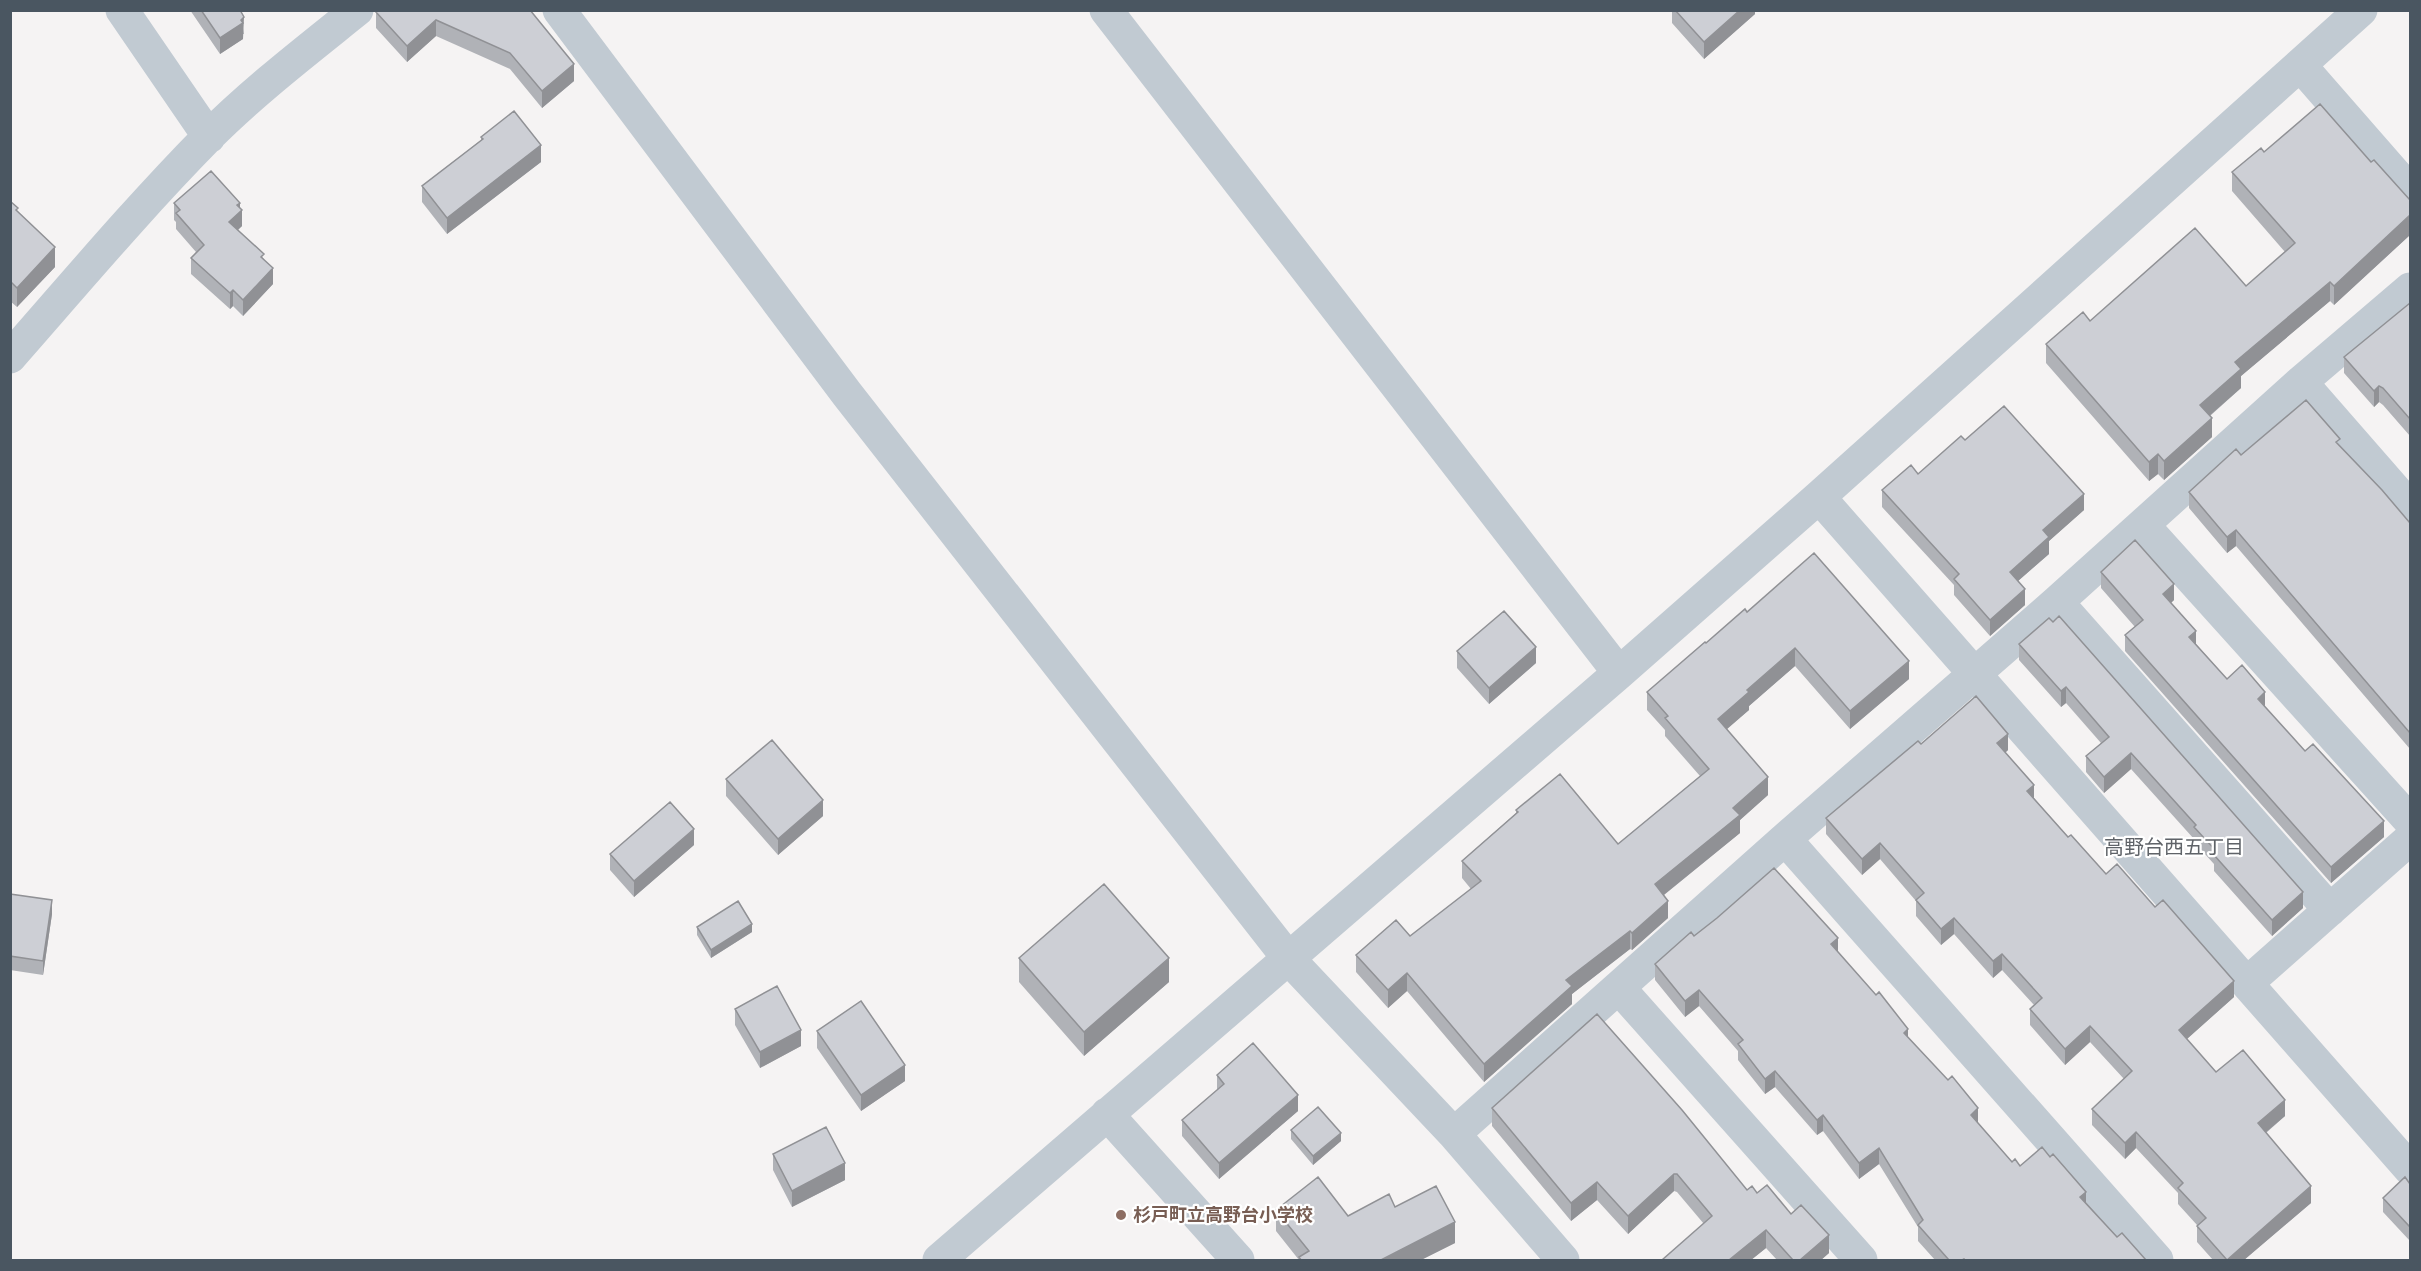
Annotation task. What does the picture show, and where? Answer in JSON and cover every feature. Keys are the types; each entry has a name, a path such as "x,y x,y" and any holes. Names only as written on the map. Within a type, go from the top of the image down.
{"street":[{"path":"122,10 209,136"},
{"path":"10,357 209,136 288,64 357,10"},
{"path":"559,10 847,394 1288,958 1454,1134 1563,1260"},
{"path":"1106,10 1619,673"},
{"path":"939,1260 1619,673 1819,497 2361,10"},
{"path":"2300,65 2410,191"},
{"path":"1454,1134 1785,839 2057,602 2301,382 2410,289"},
{"path":"2301,382 2410,507"},
{"path":"1819,497 2410,1169"},
{"path":"2143,525 2410,821"},
{"path":"2057,602 2330,910"},
{"path":"1785,839 2157,1260"},
{"path":"2247,983 2410,839"},
{"path":"1619,988 1861,1260"},
{"path":"1107,1114 1238,1260"}],"building":[{"path":"201,10 240,10 244,17 241,20 243,23 220,38"},
{"path":"378,10 530,10 574,64 542,91 510,53 436,20 407,46 376,12"},
{"path":"1675,10 1740,10 1704,42"},
{"path":"2320,104 2371,162 2374,160 2410,200 2410,215 2334,286 2330,282 2235,362 2241,369 2200,405 2212,418 2164,461 2158,454 2149,462 2046,344 2083,312 2090,321 2195,228 2246,286 2295,243 2232,172 2261,148 2264,152"},
{"path":"514,111 541,145 447,218 422,186 483,139 481,137"},
{"path":"211,171 240,203 237,205 242,210 229,222 264,254 261,257 273,268 243,300 233,290 230,293 191,258 204,245 176,213 180,210 174,203"},
{"path":"10,201 18,208 16,210 55,247 17,288 10,281"},
{"path":"2410,303 2410,419 2383,388 2379,386 2374,391 2344,357"},
{"path":"2306,400 2340,439 2336,442 2410,523 2410,733 2236,530 2227,537 2189,492 2236,449 2241,455"},
{"path":"2004,406 2084,494 2043,530 2049,537 2010,572 2025,589 1990,620 1954,579 1959,574 1882,490 1911,465 1918,474 1961,436 1965,440"},
{"path":"2135,540 2174,584 2163,594 2196,631 2189,637 2227,679 2242,665 2265,692 2258,699 2305,751 2313,744 2384,821 2331,867 2125,635 2143,620 2101,572"},
{"path":"1814,553 1909,661 1850,711 1795,648 1747,690 1749,692 1718,719 1768,777 1733,808 1740,815 1655,884 1668,901 1632,933 1630,931 1566,980 1572,986 1484,1064 1407,973 1388,990 1356,955 1396,920 1410,936 1481,881 1462,861 1518,812 1516,810 1560,774 1618,844 1709,769 1665,718 1668,716 1647,692 1745,609 1747,612"},
{"path":"1504,611 1536,647 1489,688 1457,651"},
{"path":"2059,616 2303,892 2272,920 2214,855 2217,852 2194,827 2196,825 2131,753 2104,777 2086,756 2109,737 2066,687 2061,691 2019,644 2049,618 2053,622"},
{"path":"1976,696 2008,734 1997,743 2034,785 2027,791 2068,837 2071,835 2106,874 2117,864 2155,907 2163,900 2234,981 2179,1030 2216,1072 2243,1050 2285,1100 2258,1123 2311,1186 2227,1260 2197,1226 2206,1218 2178,1188 2183,1183 2136,1132 2125,1143 2092,1109 2132,1071 2090,1026 2065,1049 2030,1009 2042,998 2002,954 1993,961 1954,918 1941,929 1916,900 1924,893 1880,843 1862,859 1826,818 1918,741 1921,744"},
{"path":"772,740 823,800 778,839 726,779"},
{"path":"670,802 694,829 634,881 610,854"},
{"path":"1774,868 1838,938 1831,944 1876,995 1879,992 1908,1029 1904,1033 1948,1080 1952,1076 1978,1108 1971,1115 2012,1162 2015,1159 2020,1166 2042,1147 2050,1157 2053,1154 2086,1192 2080,1197 2117,1237 2122,1233 2146,1260 1949,1260 1918,1225 1923,1220 1879,1148 1859,1163 1823,1115 1817,1120 1775,1071 1765,1079 1738,1044 1743,1040 1699,990 1685,1001 1655,964 1691,932 1694,936 1717,918"},
{"path":"1104,884 1169,958 1084,1032 1019,958"},
{"path":"10,894 52,900 43,961 10,956"},
{"path":"738,901 752,924 711,950 697,927"},
{"path":"777,986 801,1030 760,1052 735,1009"},
{"path":"861,1001 905,1065 861,1095 817,1031"},
{"path":"1597,1014 1682,1110 1747,1190 1752,1186 1757,1193 1767,1185 1791,1214 1801,1205 1829,1235 1800,1260 1793,1260 1766,1230 1729,1260 1662,1260 1712,1216 1677,1174 1674,1174 1628,1216 1597,1182 1571,1203 1492,1108"},
{"path":"1253,1043 1298,1095 1219,1163 1182,1120 1224,1084 1217,1075"},
{"path":"1318,1107 1341,1133 1313,1156 1291,1130"},
{"path":"826,1127 845,1163 792,1191 773,1154"},
{"path":"1318,1177 1348,1216 1389,1194 1395,1207 1436,1186 1455,1222 1381,1260 1301,1260 1299,1257 1309,1251 1276,1210"},
{"path":"2405,1177 2410,1184 2410,1227 2383,1198"}],"place":[{"name":"杉戸町立高野台小学校","path":"1121,1215"}],"district":[{"name":"高野台西五丁目","path":"2174,847"}]}
